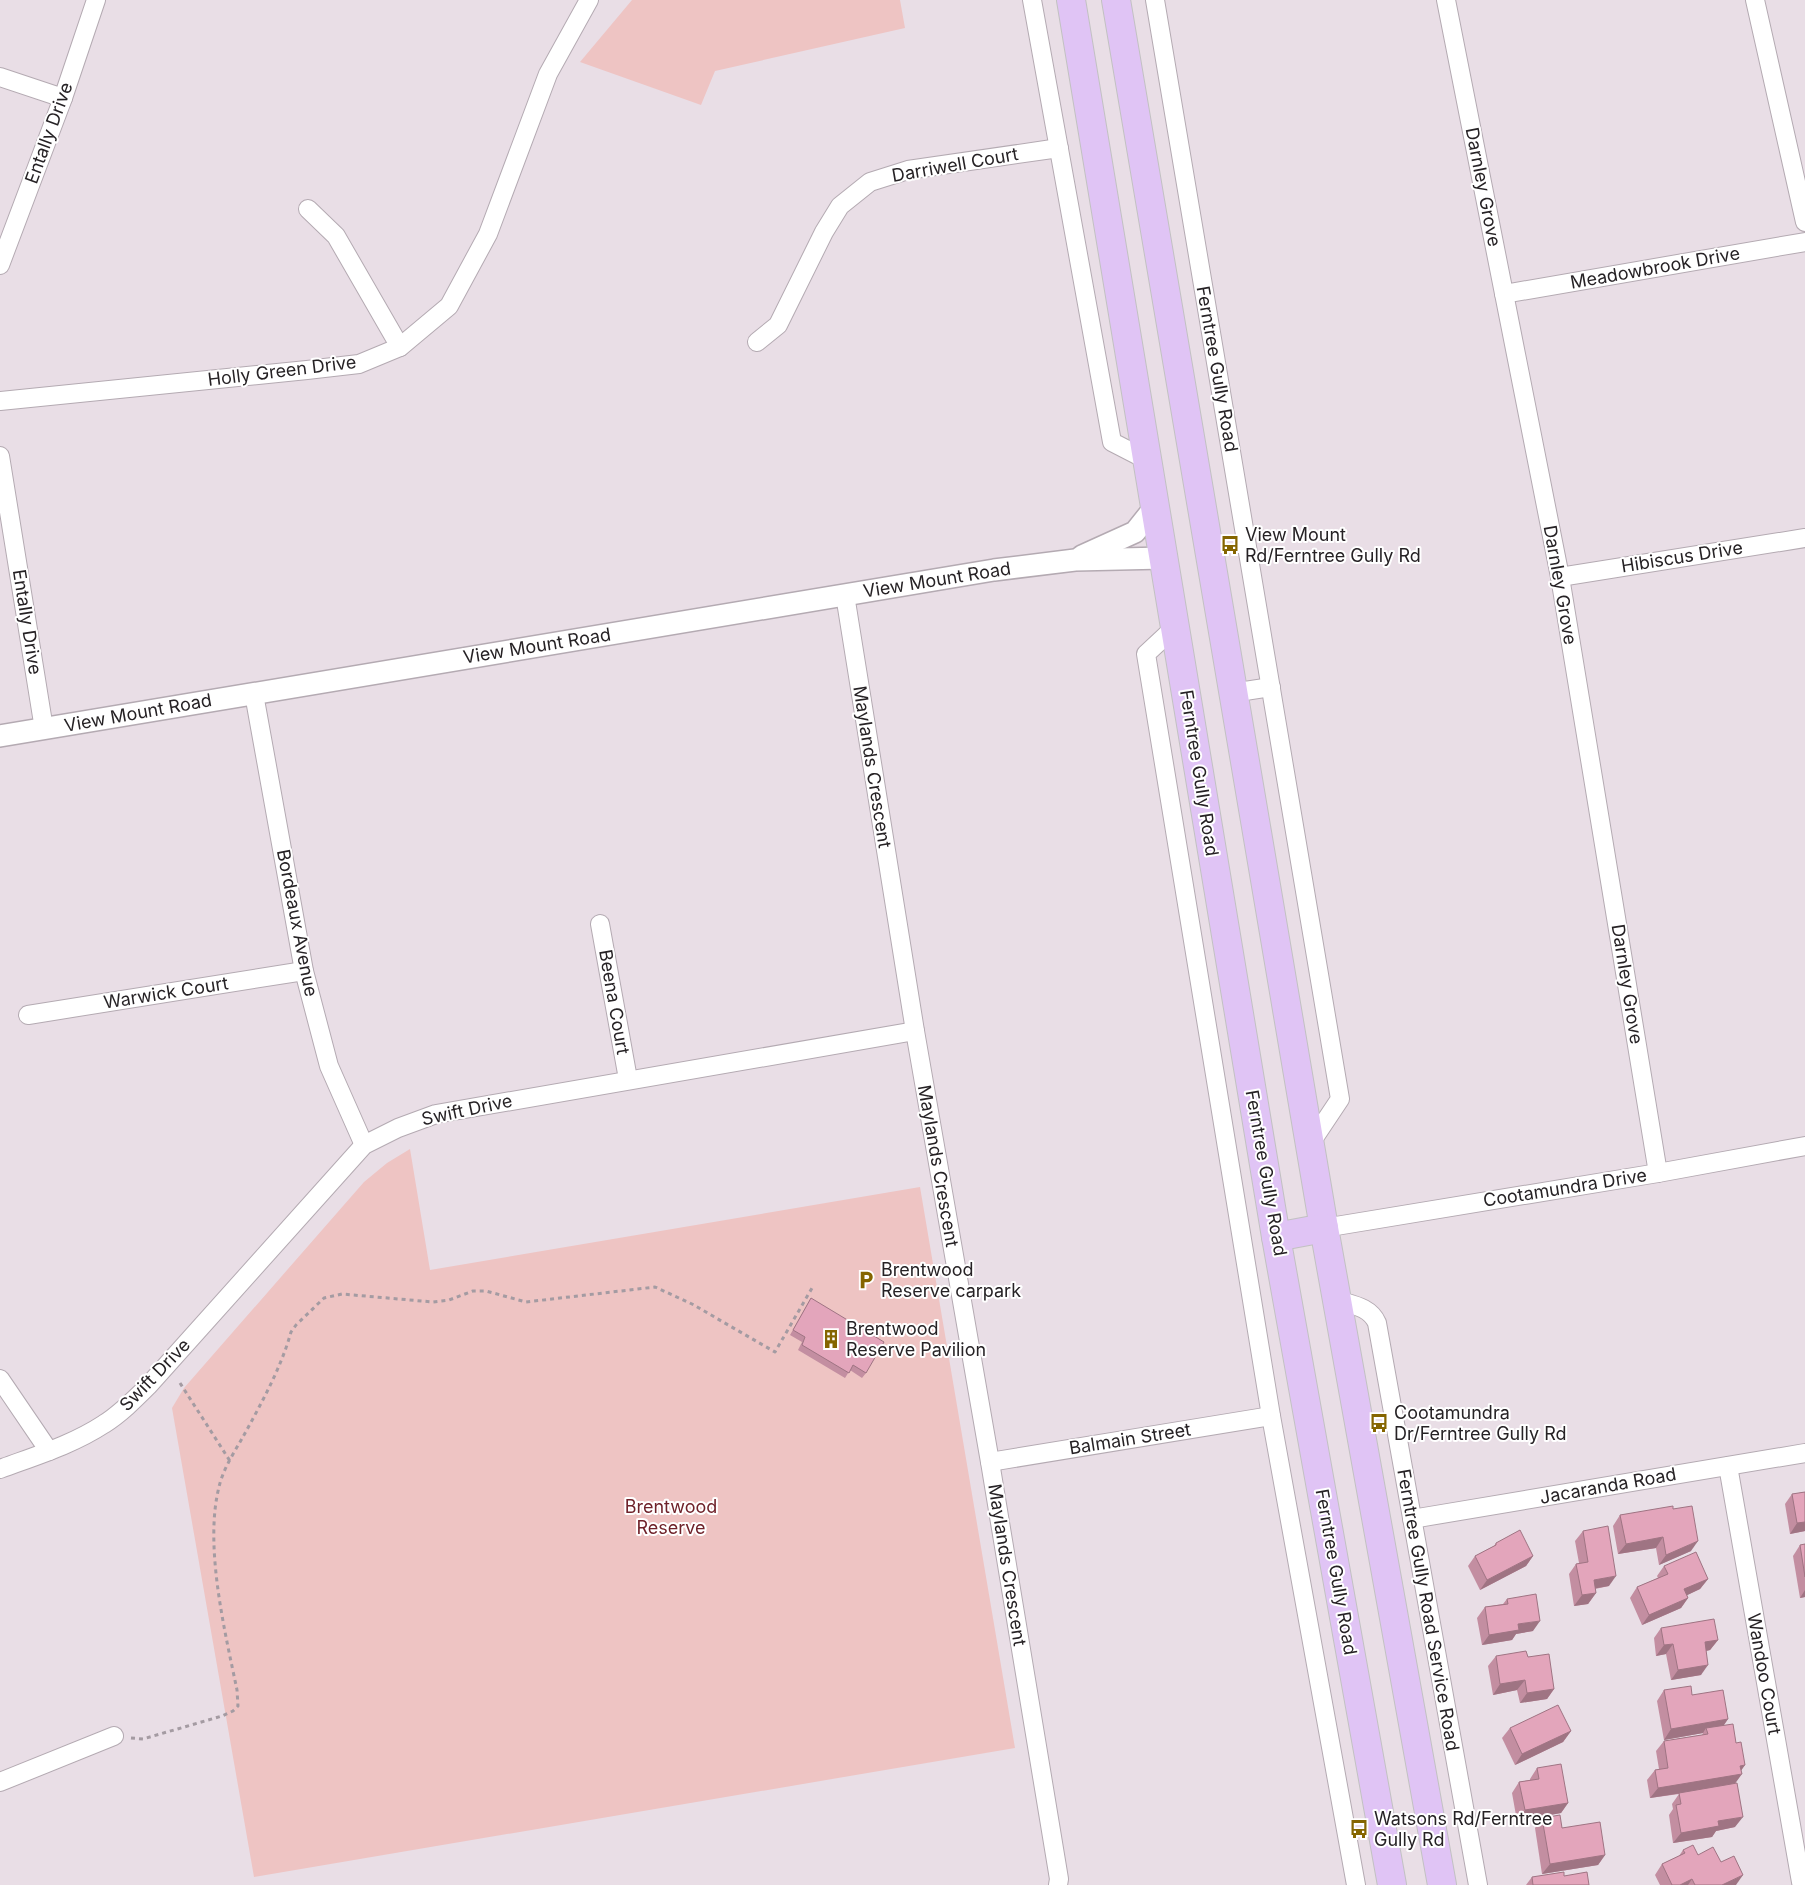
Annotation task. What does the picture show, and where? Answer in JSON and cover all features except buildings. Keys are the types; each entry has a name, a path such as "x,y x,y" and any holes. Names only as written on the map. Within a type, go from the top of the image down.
{"main road":[{"name":"Ferntree Gully Road","path":"1071,0 1276,1237 1392,1885"},
{"path":"1116,0 1324,1228 1394,1628 1442,1885"},
{"path":"1164,558 1205,534"},
{"path":"1276,1237 1324,1228"}],"street":[{"name":"Entally Drive","path":"0,265 63,98 96,0"},
{"name":"Holly Green Drive","path":"0,401 358,364 400,347 449,306 488,234 548,74 589,0"},
{"path":"1032,0 1112,442 1147,460"},
{"name":"Ferntree Gully Road","path":"1155,0 1340,1099 1310,1144"},
{"name":"Darnley Grove","path":"1446,0 1560,577 1658,1173"},
{"path":"1755,0 1805,222"},
{"path":"0,77 63,98"},
{"name":"Darriwell Court","path":"758,342 778,325 824,232 840,206 870,182 908,170 1059,148"},
{"path":"308,209 336,236 400,347"},
{"name":"Meadowbrook Drive","path":"1504,294 1805,242"},
{"name":"Entally Drive","path":"0,456 44,729"},
{"name":"View Mount Road","path":"1075,560 1135,532 1155,507"},
{"name":"Hibiscus Drive","path":"1560,577 1805,538"},
{"name":"View Mount Road","path":"0,736 994,570 1075,560 1164,558"},
{"name":"Maylands Crescent","path":"845,595 915,1031 990,1462 1059,1879 1058,1885"},
{"path":"1175,627 1146,654 1271,1416 1356,1885"},
{"path":"1232,693 1271,686"},
{"name":"Bordeaux Avenue","path":"254,694 304,971 329,1066 364,1145"},
{"name":"Beena Court","path":"600,924 628,1079"},
{"name":"Warwick Court","path":"28,1016 304,971"},
{"name":"Swift Drive","path":"0,1469 49,1451 104,1424 122,1410 148,1386 364,1145 398,1128 436,1114 628,1079 915,1031"},
{"name":"Cootamundra Drive","path":"1324,1228 1658,1173 1805,1146"},
{"name":"Ferntree Gully Road Service Road","path":"1337,1300 1369,1311 1378,1324 1478,1885"},
{"path":"0,1379 49,1451"},
{"name":"Balmain Street","path":"990,1462 1271,1416"},
{"name":"Jacaranda Road","path":"1412,1520 1805,1453"},
{"name":"Wandoo Court","path":"1728,1466 1801,1882"},
{"path":"0,1782 114,1736"}],"path":[{"path":"114,1736 143,1738 222,1716 234,1711 238,1706 237,1690 219,1589 214,1543 219,1486 230,1461 264,1398 288,1344 291,1332 296,1324 324,1298 342,1294 433,1302 449,1300 473,1292 486,1291 526,1302 655,1287 692,1304 775,1352 812,1288"},
{"path":"180,1384 230,1461"}],"green space":[{"path":"632,0 900,0 905,28 715,71 701,105 580,62"},
{"name":"Brentwood Reserve","path":"410,1149 430,1270 920,1187 1015,1748 254,1877 172,1408 184,1388 364,1182 387,1163"}],"place":[{"name":"View Mount Rd/Ferntree Gully Rd","path":"1230,545"},
{"name":"Brentwood Reserve carpark","path":"866,1280"},
{"name":"Brentwood Reserve Pavilion","path":"831,1339"},
{"name":"Cootamundra Dr/Ferntree Gully Rd","path":"1379,1423"},
{"name":"Watsons Rd/Ferntree Gully Rd","path":"1359,1829"}]}
